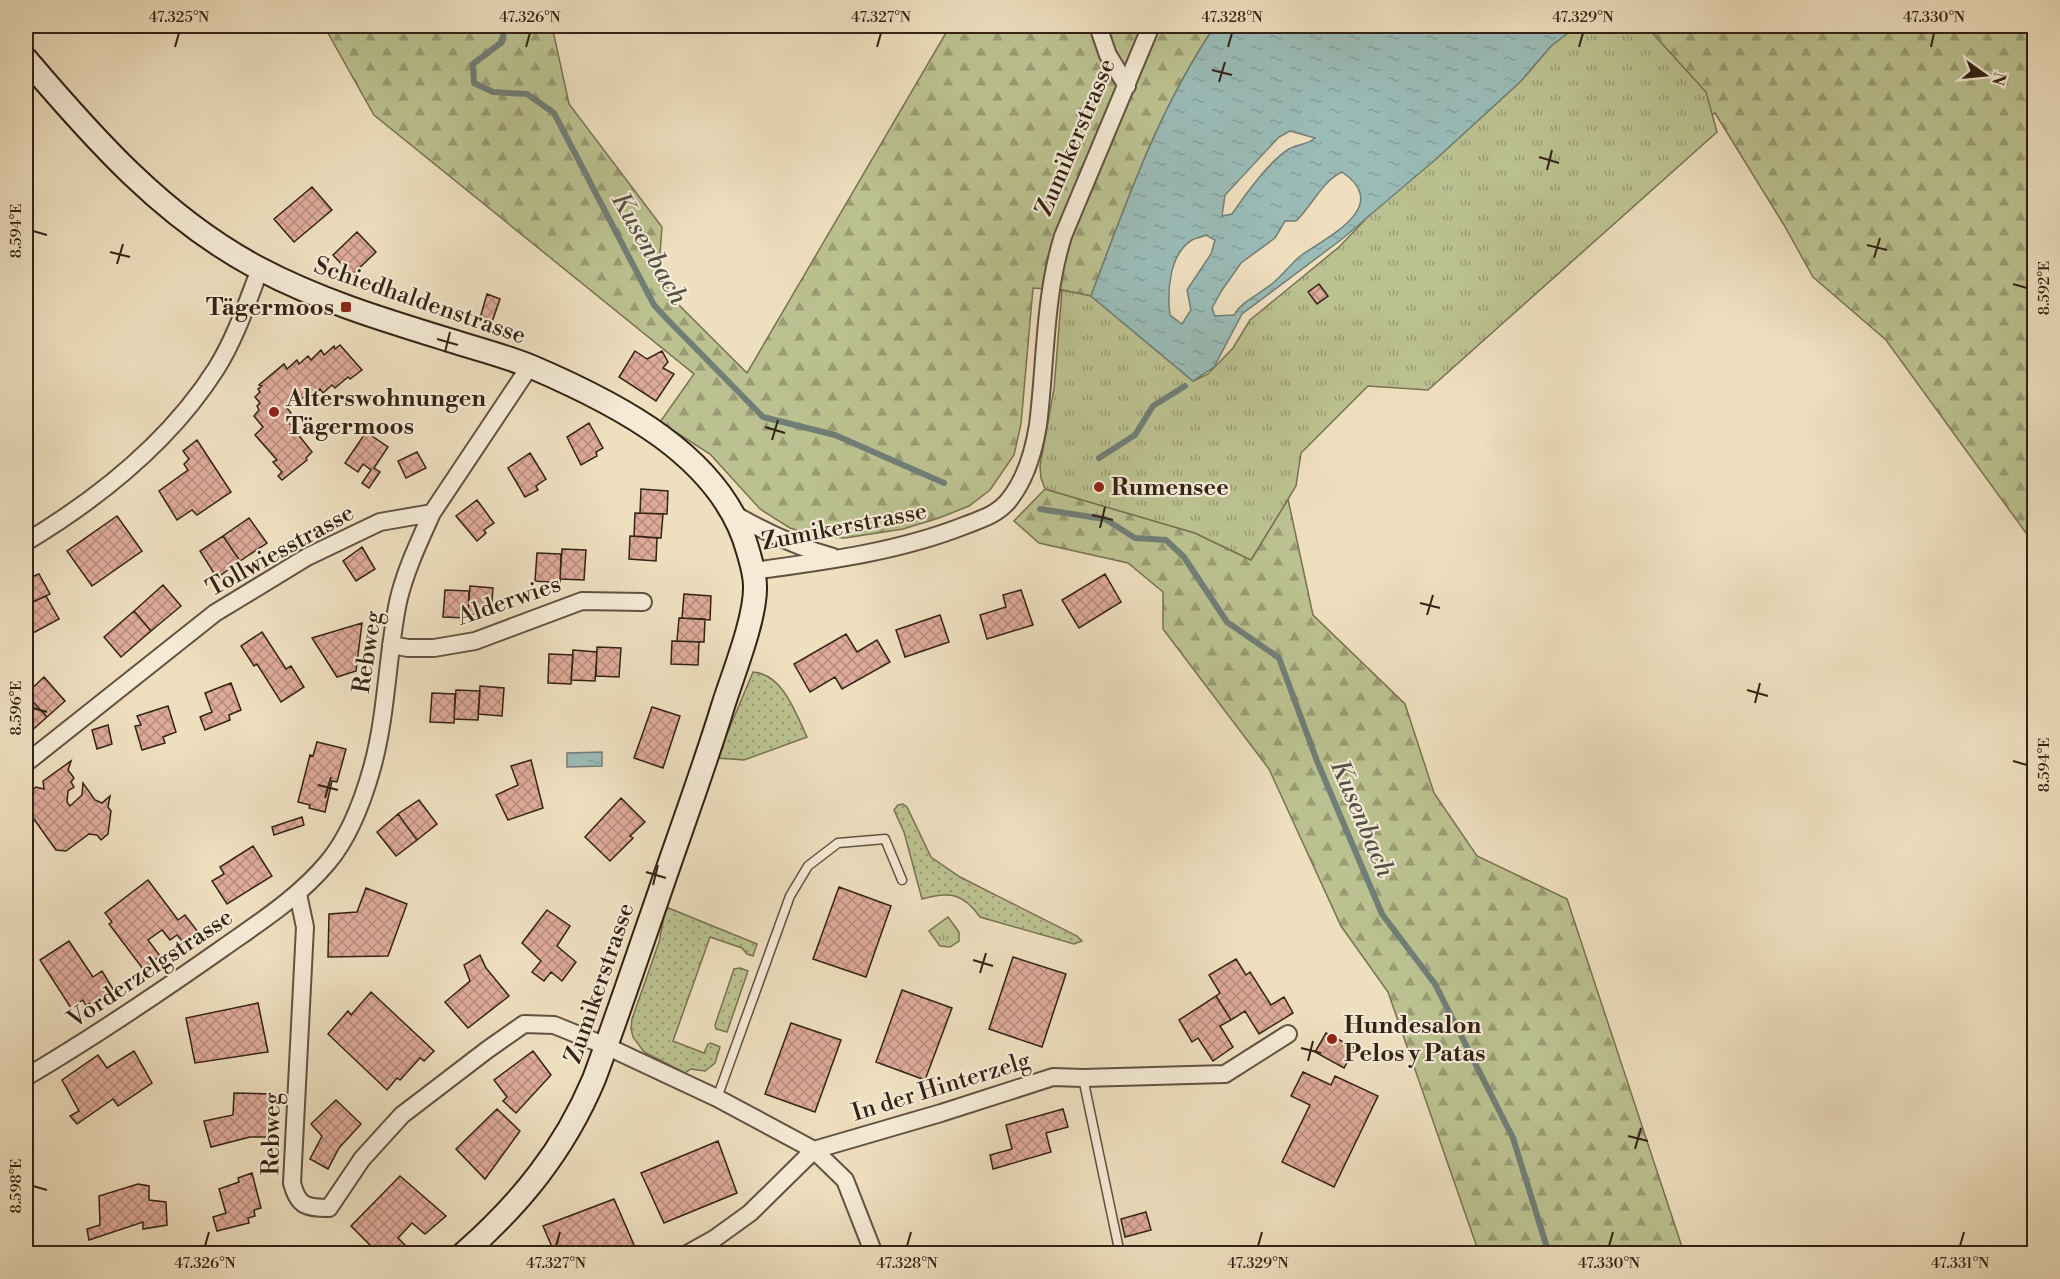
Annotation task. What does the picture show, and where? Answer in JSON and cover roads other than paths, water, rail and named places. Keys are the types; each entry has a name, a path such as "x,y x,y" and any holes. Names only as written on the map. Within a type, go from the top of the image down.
{"main road":[{"name":"Schiedhaldenstrasse","path":"26,59 87,131 143,187 176,215 221,247 260,269 352,309 530,366 607,403 653,431 694,464 723,496 743,533 753,571"},
{"name":"Zumikerstrasse","path":"464,1254 496,1225 535,1180 562,1142 586,1097 606,1046 716,728 747,631 755,594 753,571"}],"street":[{"path":"1098,26 1108,55 1126,86"},
{"name":"Zumikerstrasse","path":"753,571 895,549 941,535 992,515 1008,501 1026,470 1037,428 1049,290 1055,262 1063,236 1151,26"},
{"path":"26,542 67,518 113,483 149,450 186,410 221,359 241,321 260,269"},
{"path":"432,513 530,366"},
{"name":"Rebweg","path":"432,513 414,552 399,601 373,765 363,798 330,860 298,894 305,927 292,1183 296,1197 303,1204 314,1208 329,1209 362,1159 402,1115 524,1024 554,1025 606,1046 717,1098 814,1150"},
{"name":"Tollwiesstrasse","path":"26,764 215,613 307,557 380,522 432,513"},
{"path":"732,513 781,540 803,549 840,559"},
{"name":"Alderwies","path":"392,645 408,648 434,648 475,641 582,601 643,602"},
{"name":"Vorderzelgstrasse","path":"26,1077 158,994 298,894"},
{"name":"In der Hinterzelg","path":"687,1254 714,1239 750,1213 814,1150 1053,1077 1225,1074 1288,1034"},
{"path":"814,1150 844,1180 874,1254"}],"lane":[{"path":"717,1098 790,896 808,866 838,843 885,839 902,880"},
{"path":"1083,1078 1120,1254"}],"water":[{"path":"1215,26 1577,26 1551,46 1521,81 1436,159 1342,239 1242,314 1214,367 1193,381 1091,296 1145,157 1195,57","holes":["1290,131 1315,138 1281,154 1258,179 1232,214 1222,216 1225,195 1279,137","1342,172 1356,185 1361,197 1358,208 1351,219 1299,257 1234,315 1215,316 1212,308 1241,263 1275,238 1285,221 1296,221 1335,176","1206,235 1215,240 1211,254 1187,290 1191,310 1182,324 1170,315 1171,274 1178,254 1192,240"]},
{"path":"602,752 602,766 567,767 567,753"}],"waterway":[{"name":"Kusenbach","path":"505,26 502,42 473,64 474,83 493,92 527,94 554,113 654,305 666,318 763,417 835,435 944,483"},
{"path":"1099,458 1135,435 1153,406 1185,386"},
{"name":"Kusenbach","path":"1040,509 1105,519 1135,538 1166,540 1184,557 1227,622 1279,658 1317,761 1382,914 1435,984 1513,1138 1549,1254"}],"place":[{"name":"Tägermoos","path":"346,307"},
{"name":"Alterswohnungen Tägermoos","path":"274,412"},
{"name":"Rumensee","path":"1099,487"},
{"name":"Hundesalon Pelos y Patas","path":"1332,1039"}]}
